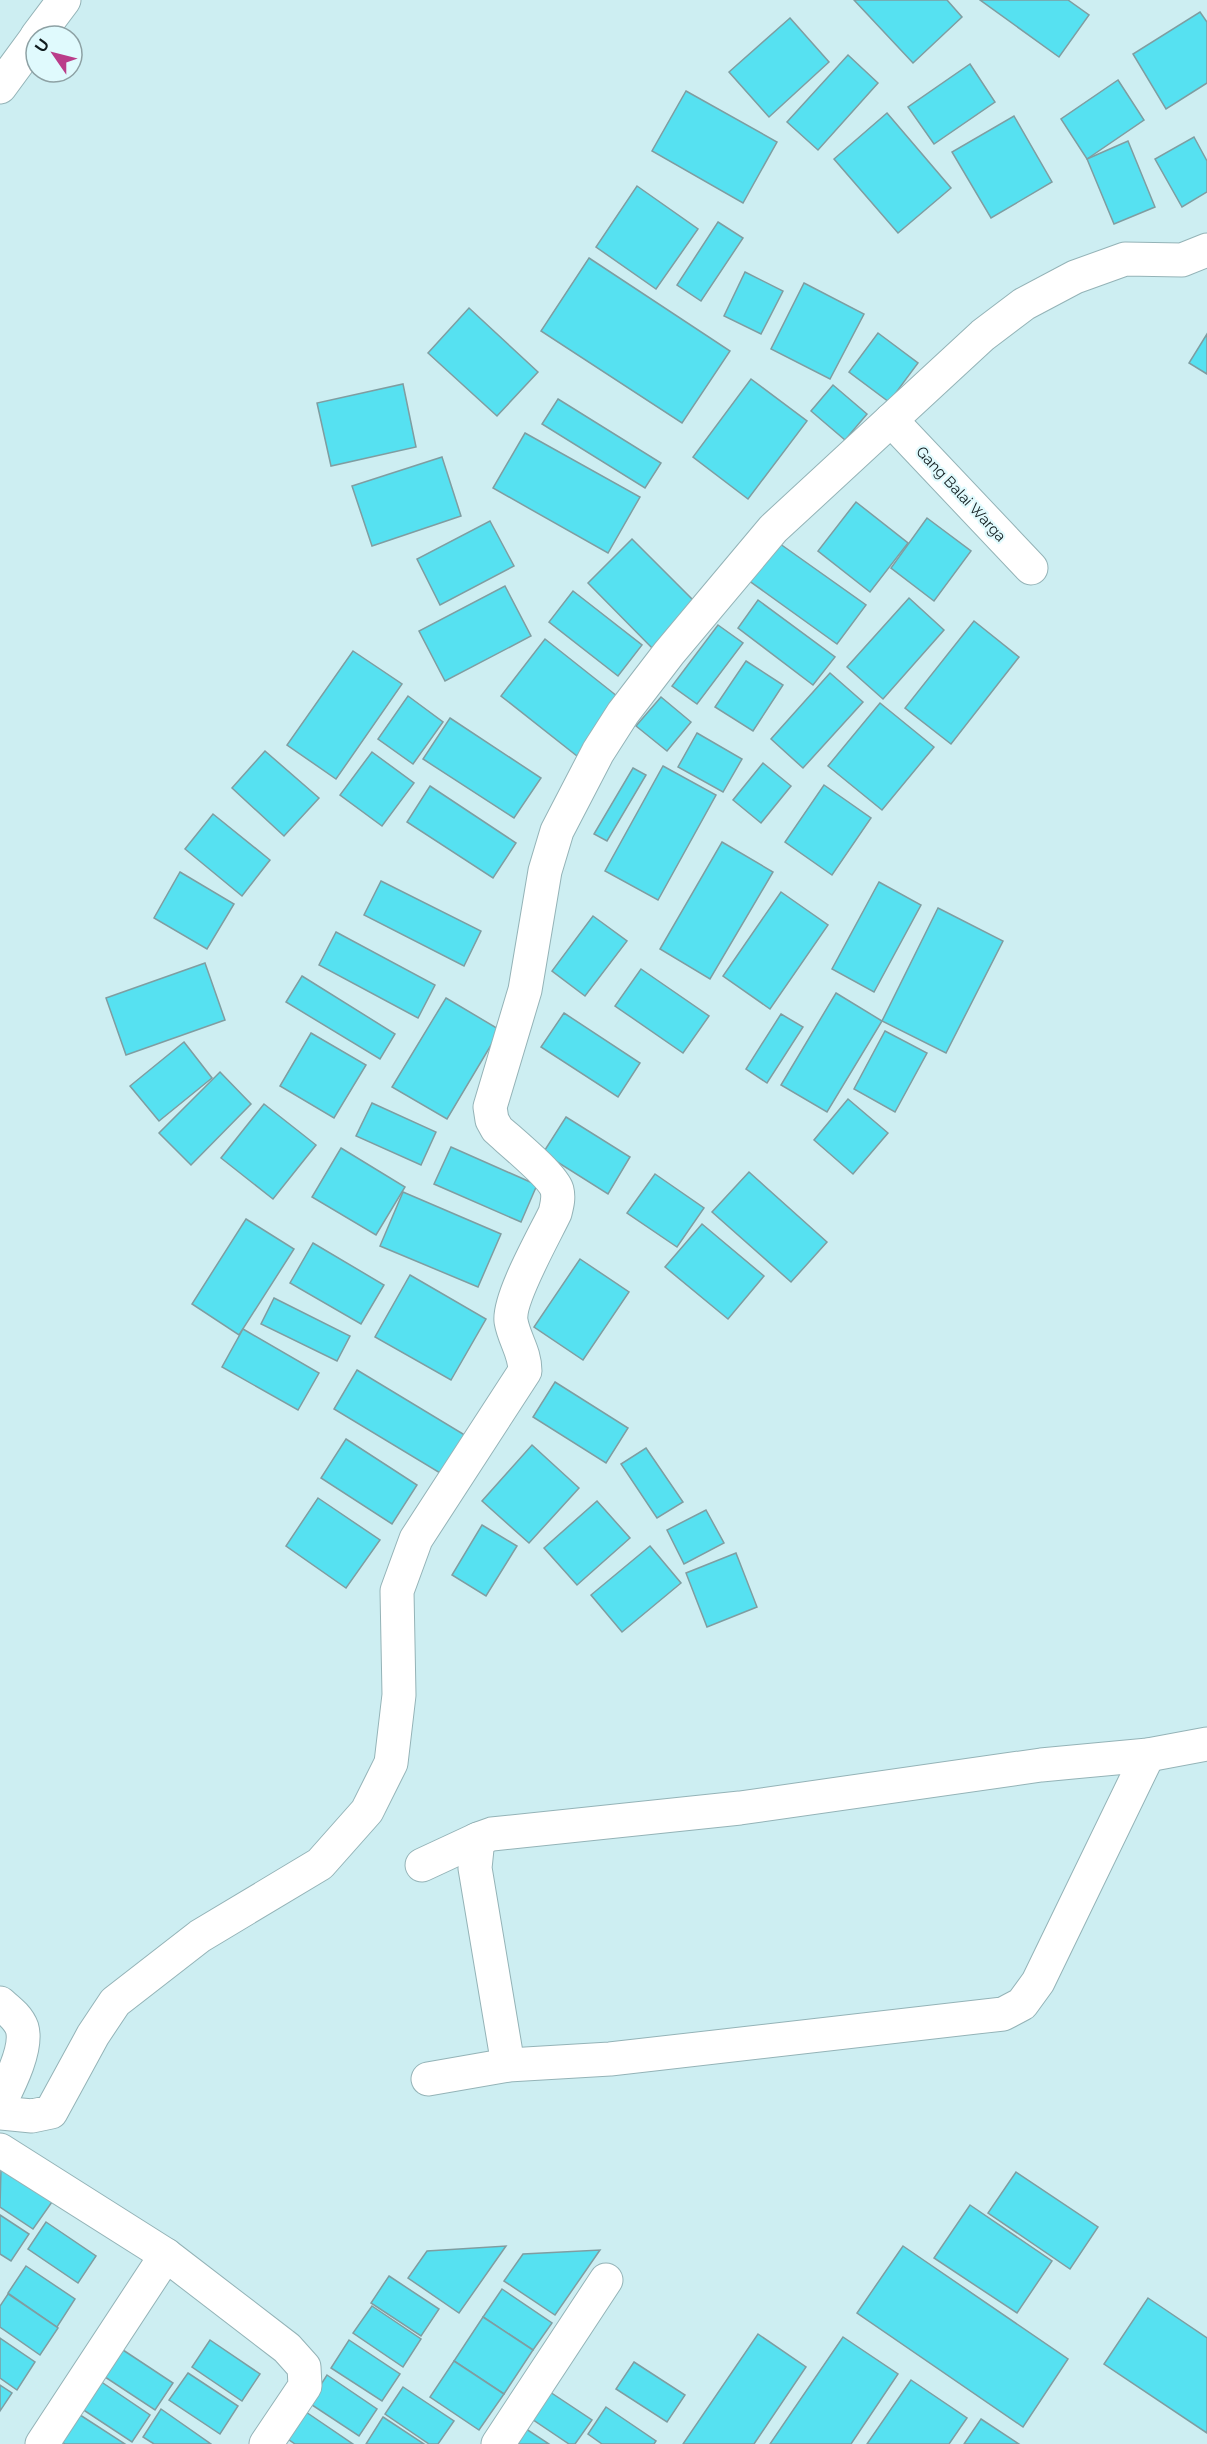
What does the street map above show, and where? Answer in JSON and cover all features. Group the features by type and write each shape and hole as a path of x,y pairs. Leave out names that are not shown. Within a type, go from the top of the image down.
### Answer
{"street":[{"path":"46,24 64,0"},
{"path":"0,87 24,55"},
{"path":"0,2113 32,2116 51,2112 93,2035 115,2002 200,1936 320,1864 367,1811 391,1763 399,1695 397,1592 416,1539 525,1371 525,1358 511,1321 512,1304 555,1213 558,1201 556,1188 549,1178 497,1128 492,1119 490,1107 525,990 545,871 557,831 598,752 623,713 669,653 773,529 983,335 1034,299 1075,277 1125,259 1199,262"},
{"name":"Gang Balai Warga","path":"891,420 1031,568"},
{"path":"422,1865 492,1834 740,1808 1041,1765 1148,1755 1207,1744"},
{"path":"428,2079 508,2065 610,2059 1004,2014 1022,2004 1038,1982 1148,1755"},
{"path":"478,1839 475,1868 508,2065"},
{"path":"0,2003 16,2018 22,2028 22,2039 10,2080"},
{"path":"0,2150 166,2254 287,2348 304,2367 305,2386 266,2444"},
{"path":"42,2444 166,2254"},
{"path":"498,2444 606,2280"}],"building":[{"path":"854,0 947,0 962,17 913,63"},
{"path":"980,0 1068,0 1089,15 1059,57"},
{"path":"1200,12 1207,22 1207,83 1166,109 1133,54"},
{"path":"790,18 829,62 769,117 729,72"},
{"path":"848,55 878,83 818,150 787,122"},
{"path":"970,64 995,102 934,144 908,107"},
{"path":"1118,80 1144,120 1087,159 1061,119"},
{"path":"686,91 777,142 743,203 652,151"},
{"path":"887,113 951,188 898,233 834,159"},
{"path":"1014,116 1052,182 991,218 952,152"},
{"path":"1194,137 1207,161 1207,192 1182,207 1155,159"},
{"path":"1128,141 1155,207 1114,224 1087,159"},
{"path":"637,186 698,229 656,289 596,247"},
{"path":"718,222 743,238 701,301 677,285"},
{"path":"589,258 730,351 682,423 541,331"},
{"path":"745,272 783,291 761,334 724,316"},
{"path":"804,283 864,314 830,379 771,349"},
{"path":"469,308 538,372 497,416 428,353"},
{"path":"878,333 918,363 889,402 849,372"},
{"path":"1207,334 1207,374 1189,363"},
{"path":"751,379 807,421 748,499 693,457"},
{"path":"403,384 416,447 331,466 317,403"},
{"path":"833,385 867,414 845,440 811,411"},
{"path":"558,399 661,463 645,488 542,424"},
{"path":"525,433 640,497 608,553 493,488"},
{"path":"442,457 461,516 372,546 352,486"},
{"path":"856,502 908,543 870,592 818,551"},
{"path":"927,518 971,551 934,601 891,568"},
{"path":"490,521 514,566 440,605 417,559"},
{"path":"632,539 700,607 656,652 588,583"},
{"path":"776,541 866,605 837,644 748,580"},
{"path":"505,586 531,636 445,681 419,631"},
{"path":"573,591 642,645 618,676 549,622"},
{"path":"909,598 944,630 883,699 847,667"},
{"path":"758,600 835,657 813,685 738,628"},
{"path":"974,621 1019,657 951,744 905,708"},
{"path":"718,625 743,643 697,704 672,686"},
{"path":"545,639 622,700 577,756 501,696"},
{"path":"353,651 402,684 336,779 287,745"},
{"path":"746,661 783,685 753,731 715,707"},
{"path":"830,673 863,702 803,768 771,739"},
{"path":"408,696 443,722 413,764 378,739"},
{"path":"661,697 691,722 667,751 636,726"},
{"path":"880,703 934,747 882,810 828,766"},
{"path":"450,718 541,778 514,818 423,759"},
{"path":"697,733 742,759 723,792 678,767"},
{"path":"265,751 319,798 284,836 232,788"},
{"path":"372,752 414,783 382,826 340,795"},
{"path":"763,763 791,786 761,823 733,800"},
{"path":"663,766 716,795 658,900 605,871"},
{"path":"633,768 646,775 607,841 594,834"},
{"path":"824,785 871,818 832,875 785,842"},
{"path":"430,786 516,843 493,878 407,822"},
{"path":"213,814 270,860 242,896 185,849"},
{"path":"722,842 773,872 710,979 660,949"},
{"path":"180,872 234,904 207,949 154,918"},
{"path":"381,881 481,931 464,966 364,915"},
{"path":"879,882 921,905 874,992 832,969"},
{"path":"781,892 828,925 770,1009 723,976"},
{"path":"938,908 1003,941 946,1053 882,1021"},
{"path":"593,916 627,941 585,996 552,971"},
{"path":"336,932 435,985 418,1018 319,965"},
{"path":"205,963 225,1020 126,1055 106,998"},
{"path":"641,969 709,1016 683,1053 615,1006"},
{"path":"302,976 395,1034 380,1059 286,1002"},
{"path":"836,993 882,1021 827,1112 781,1085"},
{"path":"446,998 500,1030 447,1119 392,1087"},
{"path":"564,1013 640,1063 618,1097 541,1047"},
{"path":"781,1014 803,1027 767,1083 746,1069"},
{"path":"885,1031 927,1053 895,1112 854,1089"},
{"path":"311,1033 366,1065 334,1118 280,1086"},
{"path":"184,1042 212,1078 159,1121 130,1086"},
{"path":"220,1072 251,1104 191,1165 159,1133"},
{"path":"848,1099 888,1133 853,1174 814,1140"},
{"path":"372,1103 436,1132 421,1165 356,1136"},
{"path":"264,1104 316,1145 273,1199 221,1158"},
{"path":"566,1117 630,1157 608,1194 543,1153"},
{"path":"451,1147 537,1185 521,1222 434,1184"},
{"path":"341,1148 405,1187 376,1235 312,1197"},
{"path":"749,1172 827,1242 791,1282 712,1212"},
{"path":"655,1174 704,1208 677,1247 627,1213"},
{"path":"403,1192 501,1234 478,1287 380,1246"},
{"path":"246,1219 294,1249 239,1335 192,1304"},
{"path":"702,1224 764,1276 728,1319 665,1267"},
{"path":"313,1243 384,1285 361,1324 290,1283"},
{"path":"580,1259 629,1292 583,1360 534,1327"},
{"path":"410,1275 486,1319 451,1380 375,1337"},
{"path":"274,1298 350,1336 337,1361 261,1324"},
{"path":"243,1329 319,1373 298,1410 222,1367"},
{"path":"357,1370 473,1440 450,1479 334,1409"},
{"path":"555,1382 628,1428 606,1463 533,1417"},
{"path":"346,1439 417,1485 392,1524 321,1478"},
{"path":"532,1445 579,1488 529,1543 482,1501"},
{"path":"646,1448 683,1502 657,1518 621,1464"},
{"path":"318,1498 380,1540 346,1588 286,1546"},
{"path":"597,1501 630,1538 577,1585 544,1548"},
{"path":"706,1510 724,1543 684,1564 667,1530"},
{"path":"482,1525 517,1546 486,1596 452,1575"},
{"path":"650,1546 681,1583 622,1632 591,1595"},
{"path":"736,1553 757,1607 707,1627 686,1573"},
{"path":"1,2168 52,2202 33,2229 0,2207"},
{"path":"1016,2172 1098,2227 1070,2269 988,2213"},
{"path":"970,2205 1052,2261 1017,2313 934,2258"},
{"path":"0,2215 29,2234 11,2261 0,2254"},
{"path":"46,2222 96,2256 78,2283 28,2249"},
{"path":"506,2246 459,2313 408,2278 427,2251"},
{"path":"903,2246 1068,2359 1023,2427 857,2313"},
{"path":"600,2250 555,2315 504,2281 523,2254"},
{"path":"26,2266 75,2299 57,2327 8,2293"},
{"path":"389,2276 439,2309 421,2336 371,2303"},
{"path":"502,2289 552,2323 533,2350 483,2317"},
{"path":"8,2294 58,2328 40,2355 0,2327 0,2306"},
{"path":"1148,2298 1207,2338 1207,2433 1104,2364"},
{"path":"372,2306 421,2339 403,2367 353,2333"},
{"path":"483,2317 533,2350 504,2394 454,2361"},
{"path":"758,2334 806,2367 754,2444 683,2444"},
{"path":"843,2337 898,2374 851,2444 770,2444"},
{"path":"0,2338 35,2362 17,2390 0,2378"},
{"path":"210,2340 260,2374 242,2401 192,2367"},
{"path":"349,2340 400,2374 382,2401 331,2368"},
{"path":"123,2350 173,2383 155,2410 105,2377"},
{"path":"454,2361 504,2394 479,2430 430,2397"},
{"path":"634,2362 685,2395 667,2422 616,2389"},
{"path":"188,2373 238,2406 220,2434 169,2400"},
{"path":"327,2375 377,2409 359,2436 309,2403"},
{"path":"911,2380 967,2418 949,2444 867,2444"},
{"path":"100,2381 150,2415 132,2442 82,2409"},
{"path":"0,2385 12,2393 0,2411"},
{"path":"541,2386 592,2420 575,2444 569,2444 523,2413"},
{"path":"403,2387 454,2421 438,2444 429,2444 385,2414"},
{"path":"606,2407 656,2441 654,2444 602,2444 588,2434"},
{"path":"161,2409 211,2444 154,2444 143,2437"},
{"path":"303,2410 353,2444 295,2444 285,2437"},
{"path":"77,2413 125,2444 65,2444 59,2440"},
{"path":"383,2417 424,2444 366,2444"},
{"path":"981,2419 1019,2444 964,2444"},
{"path":"517,2423 549,2444 503,2444"}]}
